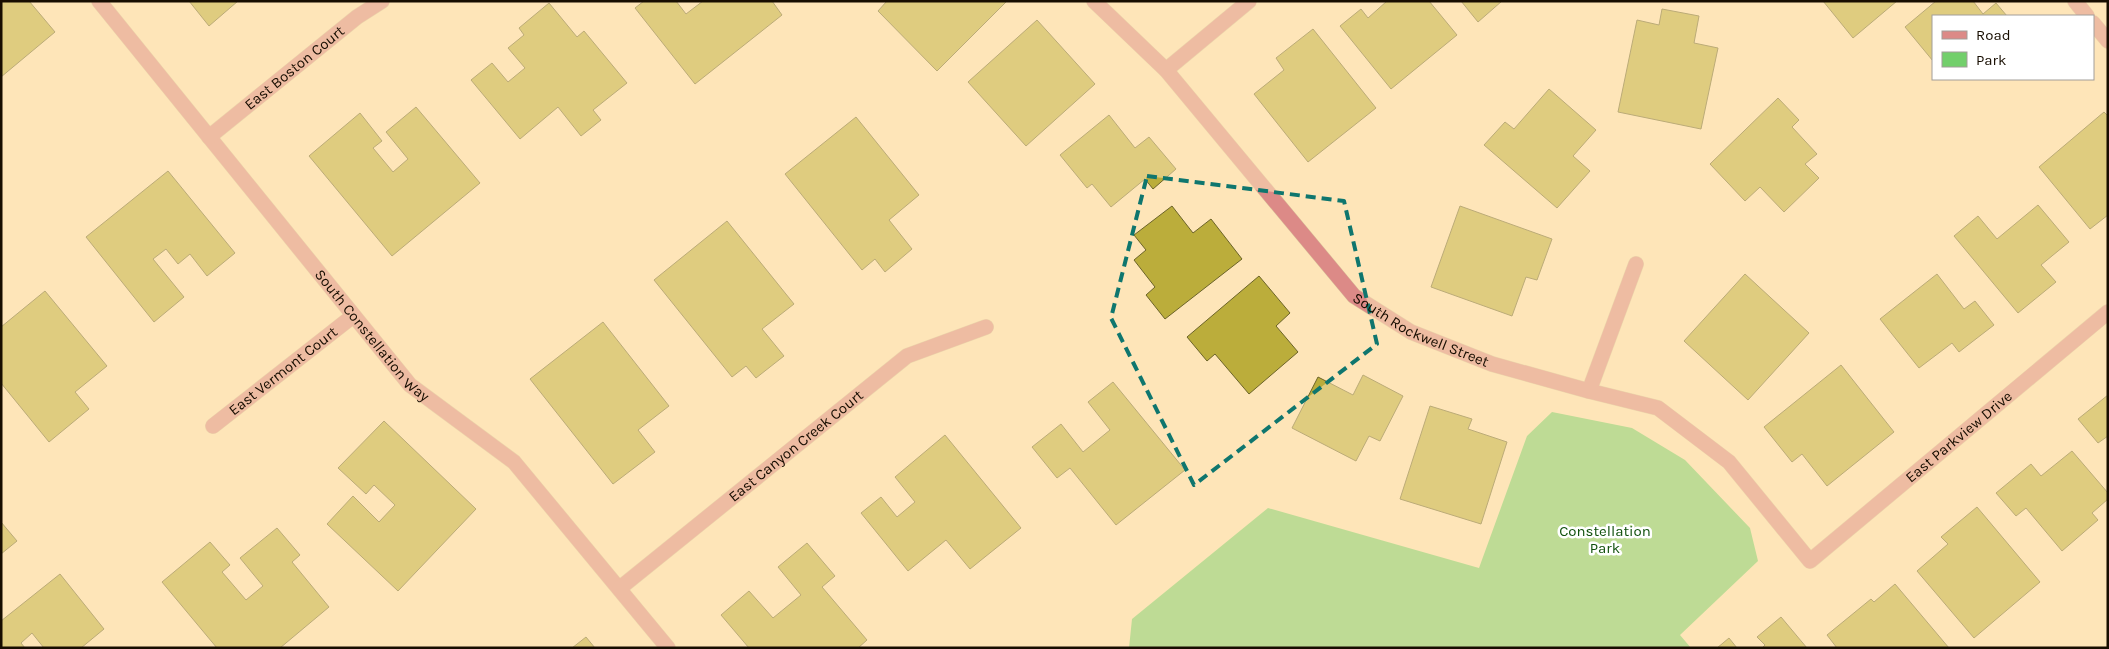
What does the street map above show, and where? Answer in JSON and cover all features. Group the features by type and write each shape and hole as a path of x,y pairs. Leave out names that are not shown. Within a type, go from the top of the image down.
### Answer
{"street":[{"name":"South Constellation Way","path":"98,1 410,385 514,462 668,648"},
{"name":"East Boston Court","path":"209,137 357,17 382,1"},
{"name":"South Rockwell Street","path":"1094,1 1166,70 1354,296 1411,332 1492,364 1658,408 1729,462 1810,561"},
{"path":"1166,70 1249,1"},
{"path":"2075,1 2086,15"},
{"path":"2094,24 2108,41"},
{"path":"1589,391 1636,264"},
{"name":"East Parkview Drive","path":"1810,561 2108,312"},
{"name":"East Vermont Court","path":"213,426 353,316"},
{"name":"East Canyon Creek Court","path":"620,588 907,356 986,327"}],"highlighted area":[{"path":"1147,176 1344,201 1377,344 1194,485 1111,318"}],"green space":[{"name":"Constellation Park","path":"1552,412 1632,428 1685,460 1750,528 1758,561 1680,635 1691,648 1129,648 1132,619 1268,508 1479,568 1527,436"}],"building":[{"path":"1,1 29,1 55,32 1,77"},
{"path":"189,1 238,1 209,26"},
{"path":"644,1 676,1 686,14 703,1 772,1 782,15 695,84 635,8"},
{"path":"887,1 1007,1 937,71 878,11"},
{"path":"1387,1 1429,1 1457,35 1391,89 1340,26 1361,9 1368,18"},
{"path":"1461,1 1502,1 1478,22"},
{"path":"1823,1 1897,1 1853,38"},
{"path":"1936,1 1973,1 1983,14 1996,3 2006,15 1932,15 1932,60 1905,27"},
{"path":"549,3 577,37 584,31 627,83 593,110 601,120 581,136 558,107 520,139 471,80 492,63 508,82 525,68 508,48 524,35 519,28"},
{"path":"1662,9 1699,16 1694,43 1718,48 1701,129 1618,112 1637,20 1659,25"},
{"path":"1037,20 1095,84 1026,146 968,82"},
{"path":"1313,29 1376,108 1308,162 1254,94 1284,70 1276,58"},
{"path":"1549,89 1596,130 1573,156 1590,171 1557,208 1484,145 1505,122 1514,129"},
{"path":"1778,98 1799,120 1792,127 1817,154 1805,164 1819,178 1784,212 1760,187 1745,201 1710,164"},
{"path":"416,107 480,183 392,256 309,156 360,113 382,141 373,148 393,172 408,159 386,132"},
{"path":"2104,112 2108,116 2108,215 2090,229 2039,167"},
{"path":"1109,115 1135,148 1149,137 1176,169 1153,189 1145,179 1111,207 1092,184 1087,188 1060,155"},
{"path":"856,117 919,195 889,220 912,249 885,272 875,259 862,270 785,174"},
{"path":"168,171 235,253 207,276 190,254 178,264 166,249 153,259 184,297 154,322 86,237"},
{"path":"2038,205 2069,242 2041,265 2056,282 2018,313 1954,236 1978,216 1997,239"},
{"path":"1172,206 1193,233 1211,219 1242,259 1165,319 1146,295 1155,287 1134,260 1146,250 1134,235"},
{"path":"1460,206 1552,239 1537,280 1526,277 1512,316 1431,287"},
{"path":"727,221 794,304 762,329 784,356 756,378 746,366 732,377 654,280"},
{"path":"1745,274 1809,333 1748,400 1684,341"},
{"path":"1937,274 1964,309 1975,301 1994,325 1959,352 1952,343 1919,368 1880,319"},
{"path":"1259,276 1290,313 1276,326 1298,352 1249,394 1215,354 1207,361 1187,337"},
{"path":"45,291 107,366 75,392 89,409 49,442 1,383 1,327"},
{"path":"603,322 669,406 638,430 655,452 613,484 530,379"},
{"path":"1841,365 1894,432 1827,486 1802,454 1792,462 1764,427"},
{"path":"1363,375 1403,396 1380,441 1369,436 1356,461 1292,428 1318,377 1353,395"},
{"path":"1113,382 1185,470 1116,525 1070,468 1057,478 1032,447 1061,424 1083,452 1110,430 1088,402"},
{"path":"2108,395 2108,436 2098,443 2078,419"},
{"path":"1430,406 1472,419 1468,429 1507,442 1481,524 1400,499"},
{"path":"384,421 476,509 398,591 327,524 353,496 379,522 395,505 374,485 366,494 338,468"},
{"path":"945,435 1021,528 970,569 946,540 908,571 861,513 881,497 897,517 915,502 895,477"},
{"path":"2072,451 2108,493 2108,499 2092,513 2098,520 2062,551 2026,508 2016,516 1996,493 2031,464 2041,476"},
{"path":"1977,507 2040,582 1974,638 1917,571 1948,544 1941,537"},
{"path":"1,522 17,541 1,554"},
{"path":"277,528 300,555 292,562 329,607 280,648 217,648 162,582 210,542 230,565 222,572 246,600 263,586 240,558"},
{"path":"807,543 835,576 822,587 867,640 858,648 749,648 721,615 749,591 773,618 801,595 778,567"},
{"path":"60,574 104,629 81,648 44,648 32,633 21,643 25,648 1,648 1,621"},
{"path":"1895,584 1949,648 1837,648 1827,635 1871,599 1874,602"},
{"path":"1781,617 1807,648 1762,648 1765,645 1757,637"},
{"path":"586,637 595,648 572,648"},
{"path":"1729,638 1737,648 1717,648"}]}
